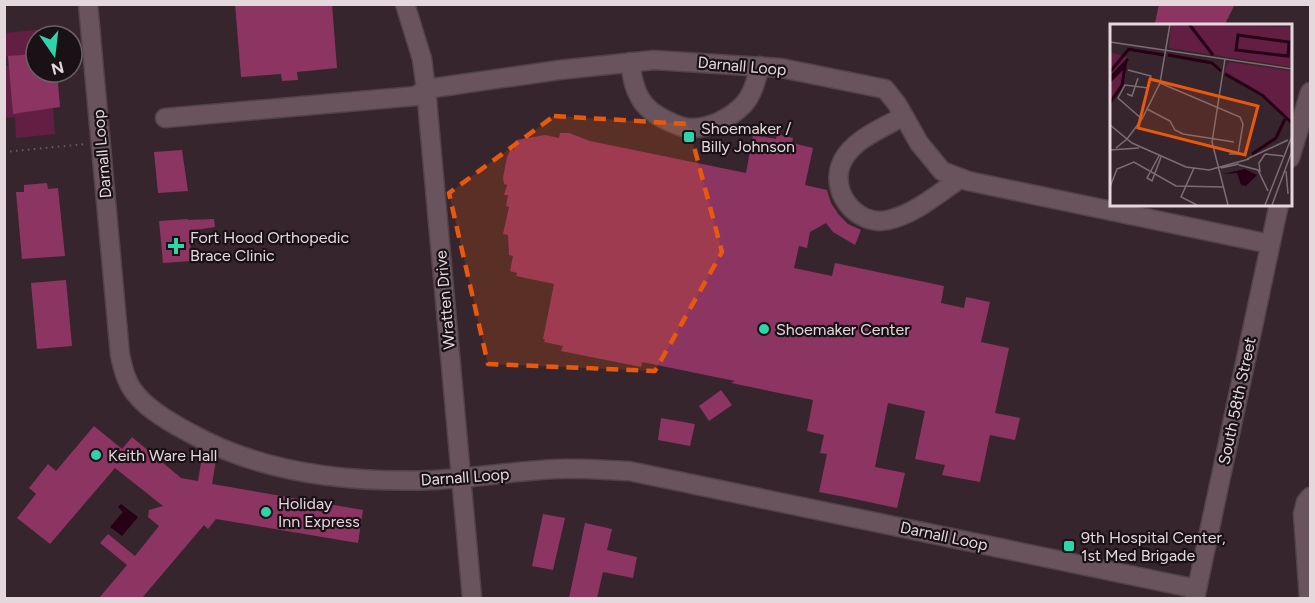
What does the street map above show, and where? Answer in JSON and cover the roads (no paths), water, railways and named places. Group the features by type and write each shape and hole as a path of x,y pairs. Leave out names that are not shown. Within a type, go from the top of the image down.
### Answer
{"street":[{"name":"Darnall Loop","path":"88,4 120,355 125,376 135,393 172,423 209,444 233,454 266,463 353,479 406,481 554,469 629,471 1196,594"},
{"name":"Wratten Drive","path":"405,4 422,59 426,89 472,598"},
{"name":"Darnall Loop","path":"165,118 416,96 426,89 559,70 654,60 781,68 885,88 919,143 942,171 961,178 1270,244"},
{"path":"630,62 633,80 640,99 656,115 682,127 690,128 726,119 744,104 753,89 760,66"},
{"path":"1291,156 1306,118 1311,92"},
{"path":"903,117 870,135 850,150 842,162 839,175 840,191 847,206 872,220 886,220 902,215 924,203 961,178"},
{"name":"South 58th Street","path":"1196,594 1279,206"},
{"path":"1309,598 1303,514 1306,502 1311,496"}],"place":[{"name":"Shoemaker / Billy Johnson","path":"689,137"},
{"name":"Fort Hood Orthopedic Brace Clinic","path":"176,246"},
{"name":"Shoemaker Center","path":"764,329"},
{"name":"Keith Ware Hall","path":"96,455"},
{"name":"Holiday Inn Express","path":"266,512"},
{"name":"9th Hospital Center, 1st Med Brigade","path":"1069,546"}]}
